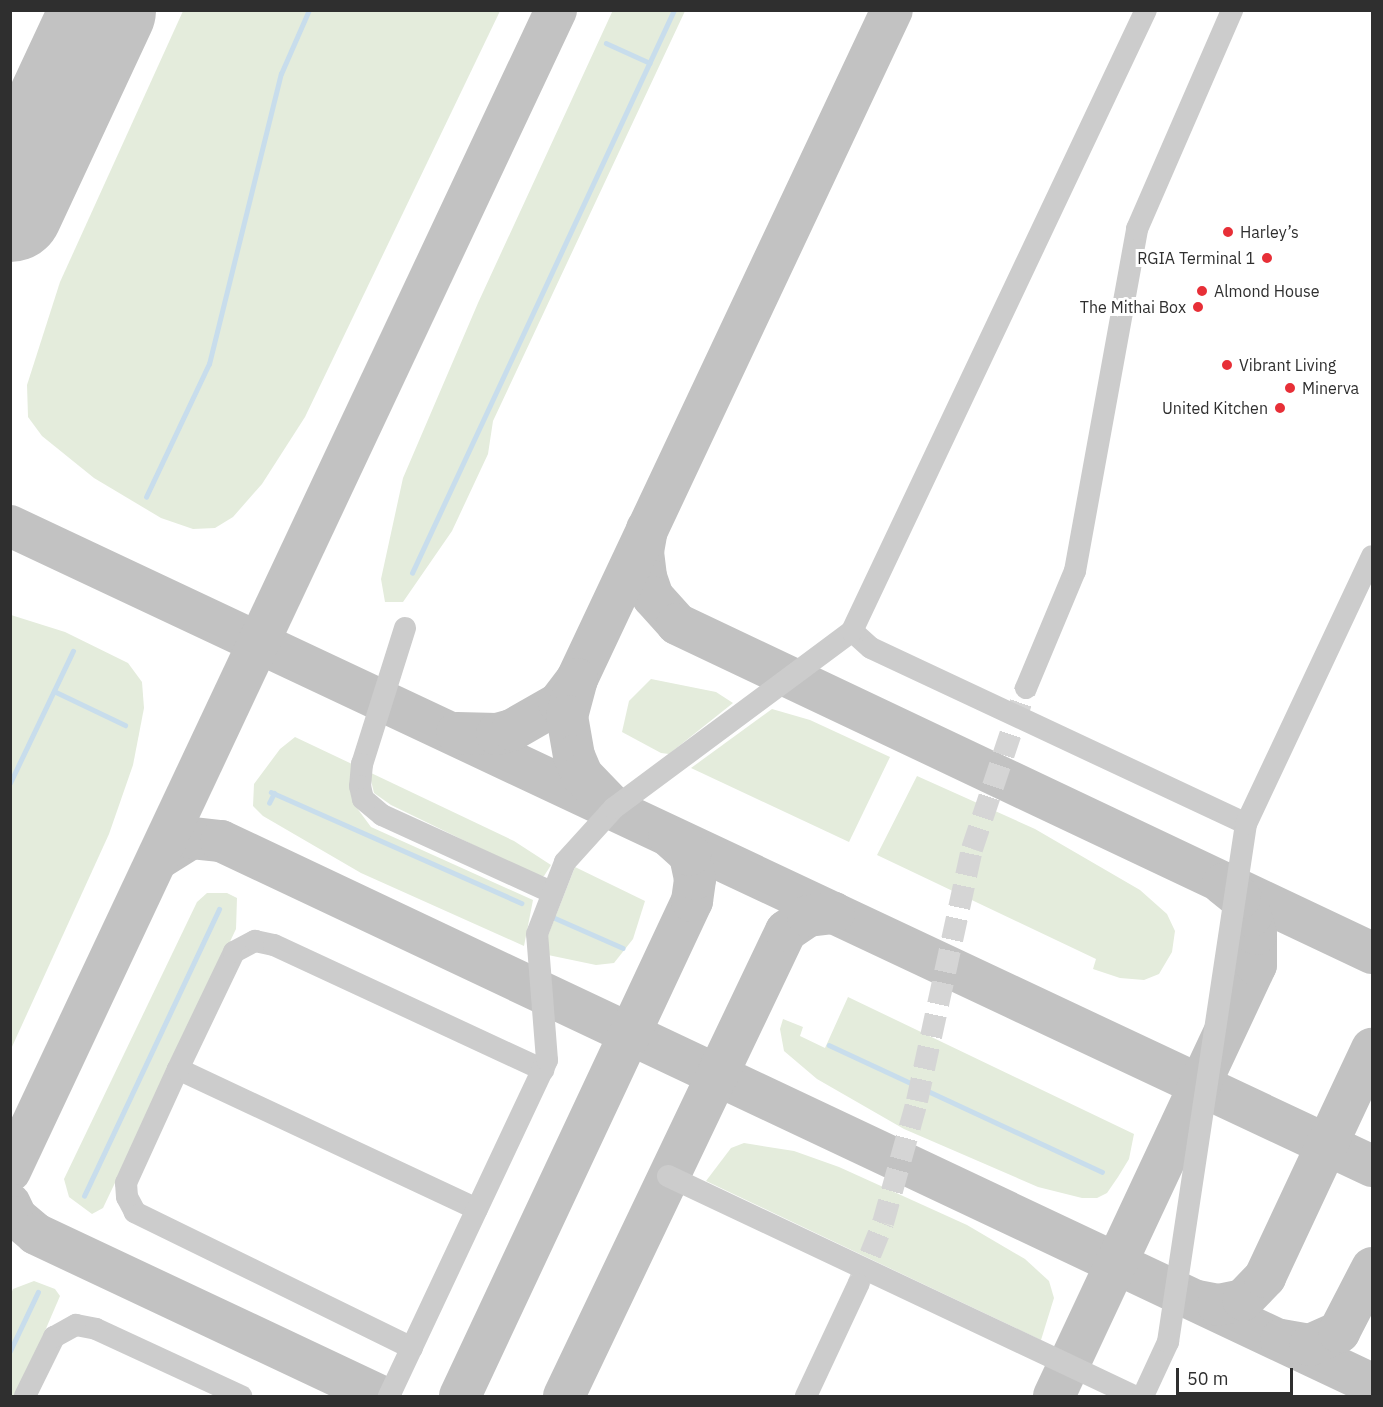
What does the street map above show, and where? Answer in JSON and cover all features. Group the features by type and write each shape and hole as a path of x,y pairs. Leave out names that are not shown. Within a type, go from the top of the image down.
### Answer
{"lane":[{"path":"389,1396 543,1070 549,1046 537,934 551,892 565,862 614,808 852,631 1146,10"},
{"path":"1026,688 1078,560 1137,229 1232,10"},
{"path":"1143,1396 1168,1342 1246,824 1372,556"},
{"path":"405,628 362,764 360,786 363,799 382,815 551,892"},
{"path":"852,631 871,648 1246,824"},
{"path":"412,1347 135,1212 126,1183 178,1069 231,958 241,947 255,941 274,945 543,1070"},
{"path":"178,1069 477,1209"},
{"path":"668,1176 1134,1396"},
{"path":"806,1396 858,1285"},
{"path":"25,1396 54,1337 76,1325 96,1329 241,1396"}],"green space":[{"path":"613,10 685,11 493,421 488,454 452,531 403,602 385,602 381,579 403,478 478,303"},
{"path":"183,11 500,11 305,417 262,484 233,517 215,528 193,529 161,518 94,478 42,436 28,417 27,385 60,282"},
{"path":"11,615 65,632 128,663 142,682 144,708 133,765 109,834 11,1049"},
{"path":"651,679 716,692 733,703 669,754 661,753 622,732 629,701"},
{"path":"772,709 810,720 890,757 849,842 691,768"},
{"path":"295,737 352,764 354,804 371,827 533,900 524,946 361,873 263,816 253,806 254,784 280,749"},
{"path":"369,772 514,841 551,865 544,876 537,876 391,805 374,793"},
{"path":"917,776 1035,829 1140,890 1167,914 1175,931 1172,952 1159,974 1144,980 1120,978 1093,969 1096,959 877,855"},
{"path":"575,867 645,901 633,939 614,963 596,965 548,955 547,938"},
{"path":"207,893 227,893 237,898 236,929 103,1208 92,1214 69,1197 64,1179 197,902"},
{"path":"848,997 1134,1134 1129,1159 1107,1193 1097,1198 1082,1198 1038,1187 904,1129 817,1079 784,1051 780,1029 783,1019 803,1027 800,1036 825,1048"},
{"path":"744,1143 794,1151 839,1167 967,1225 1025,1259 1049,1281 1054,1298 1041,1340 706,1181 731,1148"},
{"path":"34,1281 55,1289 60,1296 17,1396 11,1396 11,1294 13,1289"}],"waterway":[{"path":"146,497 209,364 281,74 309,10"},
{"path":"412,573 674,10"},
{"path":"606,43 650,63"},
{"path":"10,783 73,651"},
{"path":"54,691 125,725"},
{"path":"271,792 521,903"},
{"path":"269,803 274,793"},
{"path":"84,1196 219,909"},
{"path":"555,918 623,948"},
{"path":"829,1045 1102,1172"},
{"path":"10,1351 38,1292"}],"taxiway":[{"path":"10,1171 556,10"},
{"path":"577,679 892,10"},
{"path":"10,169 42,142"},
{"path":"10,526 1372,1166"},
{"path":"647,529 643,552 646,577 653,597 677,624 1372,953"},
{"path":"457,733 497,734 512,730 559,703 577,679 567,716 574,756 582,775 609,803"},
{"path":"460,1396 692,901 695,879 690,855 669,836"},
{"path":"158,859 192,838 221,841 1372,1384"},
{"path":"1054,1396 1256,965 1256,934 1251,916 1240,898 1223,884"},
{"path":"564,1396 786,931 808,916 834,913"},
{"path":"1198,1301 1218,1305 1243,1300 1265,1277 1372,1049"},
{"path":"10,1204 16,1217 36,1234 381,1396"},
{"path":"1281,1340 1310,1345 1339,1332 1372,1268"}],"runway":[{"path":"10,209 103,10"}],"tunnel":[{"path":"858,1285 883,1223 917,1101 972,849 1026,688"}],"place":[{"name":"Harley’s","path":"1228,232"},
{"name":"RGIA Terminal 1","path":"1267,258"},
{"name":"Almond House","path":"1202,291"},
{"name":"The Mithai Box","path":"1198,307"},
{"name":"Vibrant Living","path":"1227,365"},
{"name":"Minerva","path":"1290,388"},
{"name":"United Kitchen","path":"1280,408"}]}
